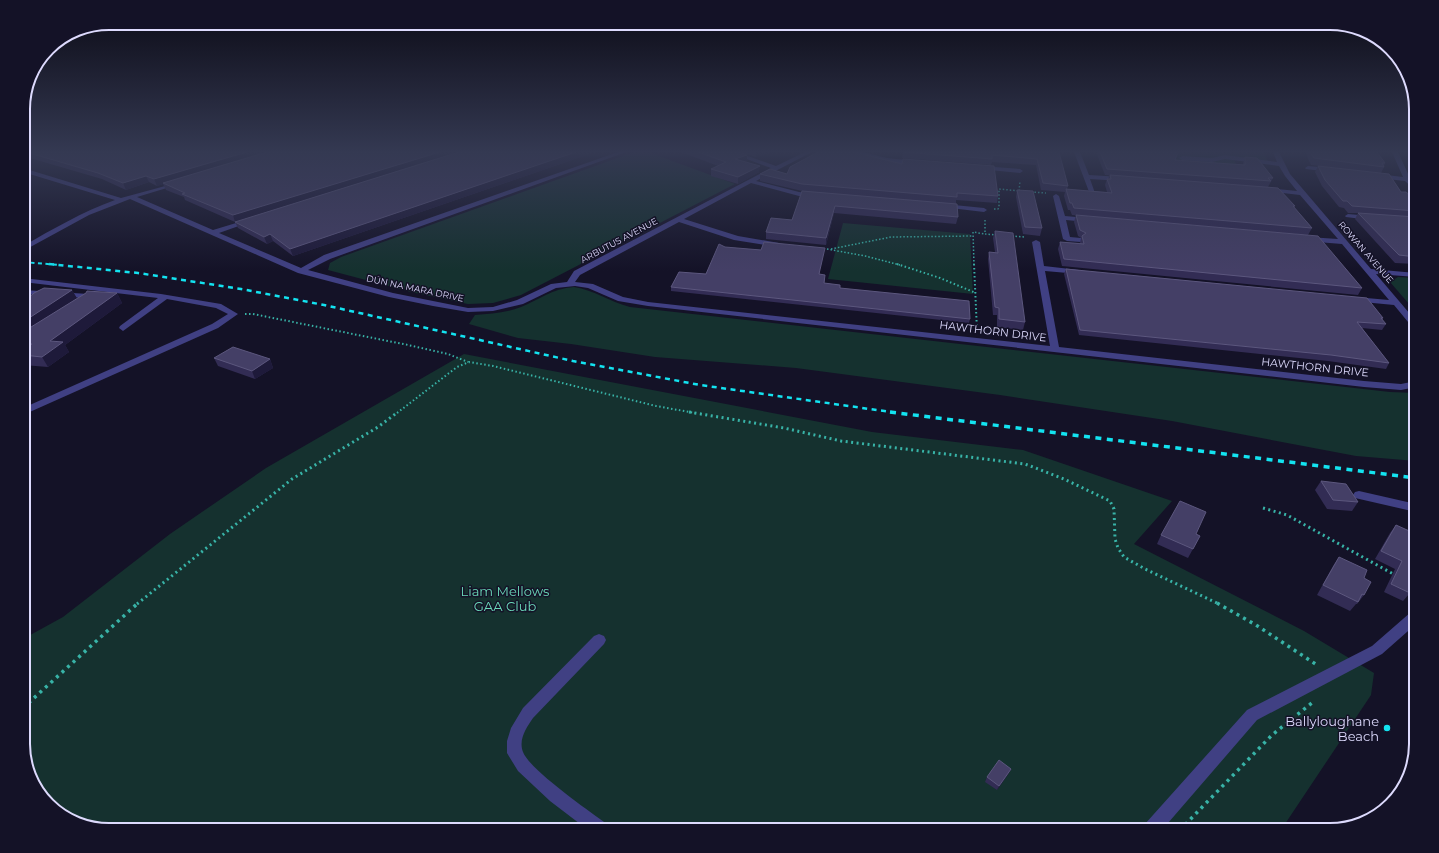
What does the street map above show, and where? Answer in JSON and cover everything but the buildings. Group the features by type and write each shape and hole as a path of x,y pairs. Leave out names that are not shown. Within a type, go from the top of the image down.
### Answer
{"street":[{"path":"94,192 121,200"},
{"path":"30,245 95,210 148,192"},
{"path":"301,271 327,257 511,192"},
{"name":"ARBUTUS AVENUE","path":"570,284 577,273 583,269 730,192"},
{"path":"791,192 819,196"},
{"path":"1091,192 1093,196"},
{"path":"1284,192 1302,193"},
{"name":"ROWAN AVENUE","path":"1302,193 1409,318"},
{"path":"1056,196 1067,239 1078,240"},
{"name":"DÚN NA MARA DRIVE","path":"131,197 301,271 392,295 452,308 472,310 493,309 530,298 552,286 570,284"},
{"path":"936,206 984,210"},
{"path":"1348,216 1378,218"},
{"path":"1061,218 1093,221"},
{"path":"678,219 737,238 783,245"},
{"path":"214,232 252,220"},
{"path":"1298,238 1343,242"},
{"path":"1034,240 1041,268 1055,350"},
{"path":"1041,268 1088,273"},
{"path":"1369,271 1409,274"},
{"path":"30,281 165,297 218,306 234,314"},
{"name":"HAWTHORN DRIVE","path":"570,284 590,286 621,299 640,303 1391,387 1409,386"},
{"path":"30,292 89,296 88,300 76,308"},
{"path":"35,300 44,293"},
{"path":"123,328 165,297"},
{"path":"1350,298 1396,303"},
{"path":"30,409 215,326 234,314"},
{"path":"1359,495 1409,506"},
{"path":"1157,823 1252,715 1377,650 1409,622"},
{"path":"592,823 556,796 523,766 515,753 514,741 518,728 528,713 599,640"}],"path":[{"path":"985,234 984,210 998,209 999,192"},
{"path":"1033,192 1048,193"},
{"path":"978,341 973,232 1001,235"},
{"path":"973,236 917,236 880,239 827,249 860,254 909,268 976,293"},
{"path":"1008,236 1034,240"},
{"path":"234,314 253,314 400,343 448,354 469,362 493,366 656,406 784,428 841,441 1025,464 1085,488 1110,501 1114,509 1115,539 1118,548 1124,557 1145,569 1215,602 1256,625 1331,674"},
{"path":"30,702 145,597 292,479 378,427 457,367 469,362"},
{"path":"1262,508 1286,515 1398,576"},
{"path":"1187,823 1272,735 1304,708 1318,699"}],"green space":[{"path":"523,192 720,192 521,295 493,303 468,304 411,292 328,270 330,263 341,257"},
{"path":"843,223 970,234 973,294 828,279"},
{"path":"1398,277 1409,278 1409,304 1390,282"},
{"path":"574,287 588,291 630,307 1390,392 1409,393 1409,460 1356,456 1172,421 1000,395 796,368 655,357 571,344 518,338 469,324 475,315 510,311 552,292"},
{"name":"Liam Mellows GAA Club","path":"464,354 872,432 1023,450 1172,501 1134,544 1304,631 1374,673 1371,695 1286,823 109,823 79,817 61,807 43,788 38,779 34,769 30,749 30,635 63,617 170,534 266,468"}],"railway":[{"path":"30,263 58,265"},
{"path":"49,264 58,265"},
{"path":"58,265 138,273 241,289 324,305 573,361 700,385 898,413"},
{"path":"890,412 1409,477"}],"place":[{"name":"Ballyloughane Beach","path":"1387,728"}]}
